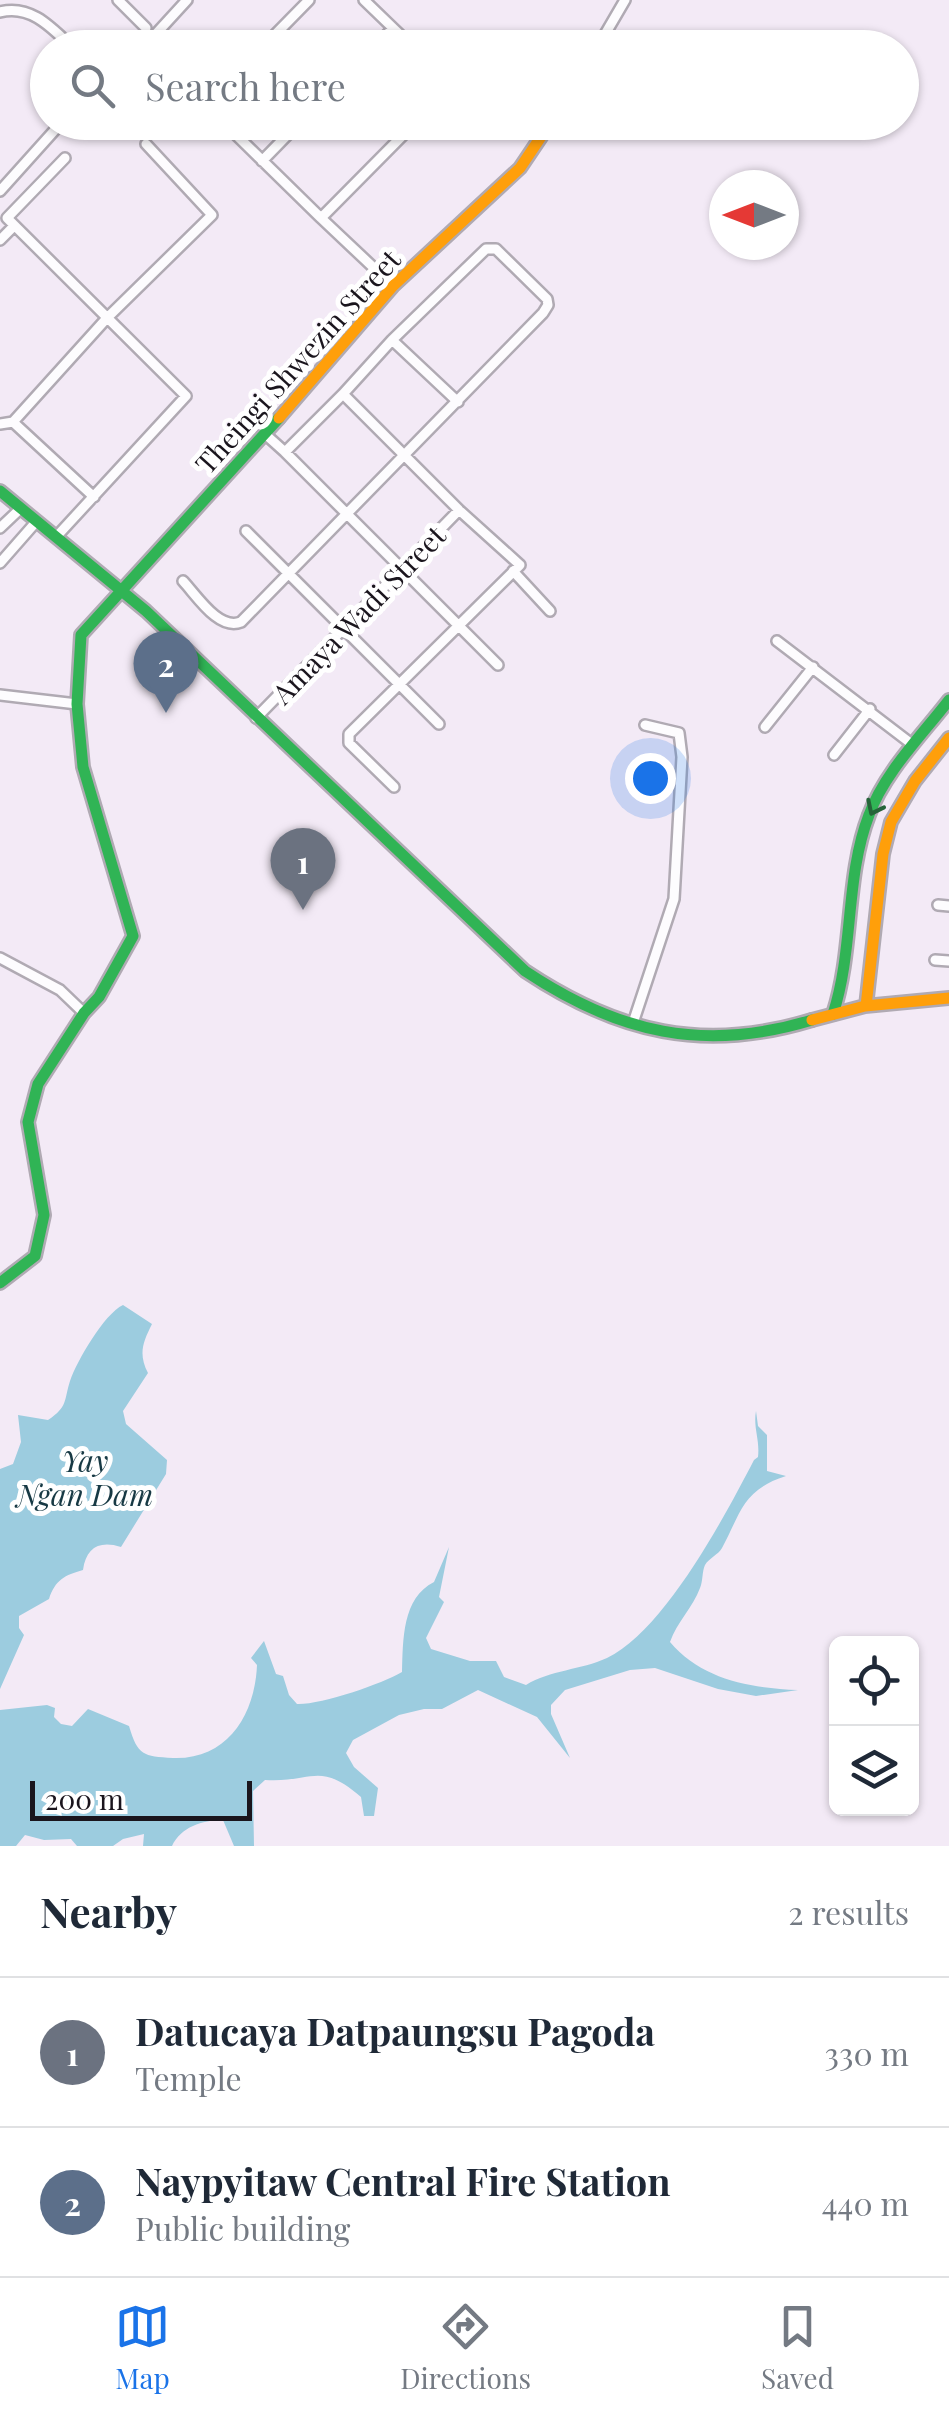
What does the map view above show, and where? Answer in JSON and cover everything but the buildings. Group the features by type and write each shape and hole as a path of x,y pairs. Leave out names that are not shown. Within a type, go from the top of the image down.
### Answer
{"street":[{"path":"118,0 146,28"},
{"path":"160,30 187,0"},
{"path":"280,30 309,0"},
{"path":"364,0 393,28"},
{"path":"607,30 624,0"},
{"path":"0,12 14,8 42,19 54,30"},
{"path":"0,191 46,140"},
{"path":"241,140 393,286"},
{"path":"262,160 282,140"},
{"path":"320,218 398,140"},
{"name":"Theingi Shwezin Street","path":"0,1283 35,1256 44,1215 28,1122 38,1084 84,1013 100,996 132,936 82,767 77,704 81,635 265,434 393,286 511,177 538,140"},
{"path":"0,424 13,422 107,318 212,215 146,144"},
{"path":"58,536 186,396 7,218 65,158"},
{"path":"0,240 14,226"},
{"path":"183,581 223,623 234,625 289,575 458,402 548,305 546,299 496,250 486,249 285,452"},
{"path":"392,340 458,402"},
{"path":"343,394 520,565 457,624 348,738 394,787"},
{"path":"13,422 94,497"},
{"path":"265,434 498,665"},
{"path":"0,491 122,591 525,971 588,1010 633,1023 728,1038 767,1033 866,1006 949,998"},
{"path":"0,528 20,509"},
{"name":"Amaya Wadi Street","path":"256,718 460,510"},
{"path":"0,564 36,522"},
{"path":"246,531 439,724"},
{"path":"514,571 550,611"},
{"path":"777,640 913,744"},
{"path":"765,727 813,667"},
{"path":"0,695 77,704"},
{"path":"833,1014 843,984 860,849 869,813 904,756 949,700"},
{"path":"834,755 870,710"},
{"path":"633,1023 674,900 682,757 680,732 645,726"},
{"path":"866,1006 883,854 891,822 949,738"},
{"path":"904,756 924,770"},
{"path":"0,958 60,990 84,1013"},
{"path":"934,960 949,961"}],"water":[{"name":"Yay Ngan Dam","path":"123,1305 152,1324 143,1348 148,1373 123,1411 126,1424 167,1460 166,1474 121,1547 95,1548 87,1556 83,1570 61,1579 49,1599 19,1616 19,1628 24,1635 0,1689 0,1469 13,1464 21,1442 18,1415 48,1420 59,1411 85,1351 108,1318"},
{"path":"756,1411 758,1426 767,1435 767,1471 786,1476 760,1488 745,1504 722,1548 705,1565 697,1595 670,1642 697,1665 728,1680 798,1690 756,1696 718,1689 655,1668 630,1670 565,1690 551,1705 551,1714 570,1758 537,1717 478,1690 442,1709 399,1715 353,1740 346,1753 354,1767 378,1788 374,1816 364,1816 361,1797 335,1779 315,1776 265,1780 253,1791 254,1846 234,1846 223,1820 193,1826 172,1846 143,1846 144,1834 113,1846 77,1846 71,1839 44,1840 25,1835 16,1846 0,1846 0,1710 47,1705 55,1708 54,1717 61,1724 72,1726 88,1709 129,1726 135,1743 148,1755 192,1757 209,1751 235,1731 244,1716 255,1683 257,1665 251,1658 264,1641 276,1674 283,1676 289,1695 297,1704 351,1693 402,1672 410,1609 423,1589 434,1582 449,1547 439,1597 444,1602 426,1638 431,1649 470,1661 496,1661 504,1677 526,1685 607,1658 650,1624 710,1540 758,1457"}],"traffic: fast":[{"path":"0,1283 35,1256 44,1215 28,1122 38,1084 84,1013 99,997 133,936 83,767 77,704 81,635 279,418"},
{"path":"0,491 146,611 525,971 594,1009 663,1031 735,1035 812,1020"},
{"path":"833,1014 844,965 856,863 869,815 894,769 949,700"}],"traffic: slow":[{"path":"279,418 393,286 520,168 539,140"},
{"path":"866,1006 883,854 891,822 915,781 949,738"},
{"path":"812,1020 865,1006 949,998"}],"place":[{"name":"Naypyitaw Central Fire Station","path":"166,713"},
{"name":"Datucaya Datpaungsu Pagoda","path":"303,910"}]}
